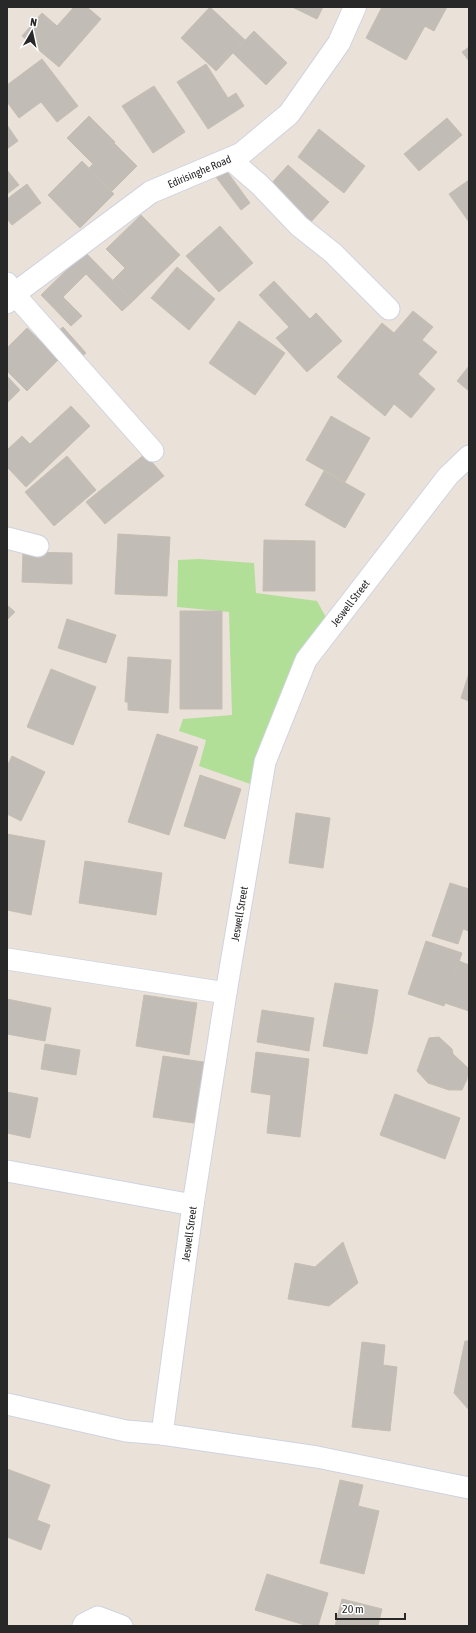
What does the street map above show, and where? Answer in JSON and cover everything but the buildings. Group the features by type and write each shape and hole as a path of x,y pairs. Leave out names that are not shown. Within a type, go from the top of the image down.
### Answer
{"main road":[{"name":"Edirisinghe Road","path":"9,293 151,192 241,154 289,114 339,43 355,7"}],"street":[{"path":"230,159 260,185 299,226 333,253 389,309"},
{"path":"9,293 153,451"},
{"name":"Jeswell Street","path":"162,1434 193,1205 226,993 265,762 306,660 448,476 469,456"},
{"path":"7,538 38,546"},
{"path":"7,959 226,993"},
{"path":"7,1171 193,1205"},
{"path":"7,1404 126,1431 162,1434 317,1457 469,1488"},
{"path":"83,1626 84,1624 98,1617 122,1626"}],"green space":[{"path":"199,559 254,563 256,593 317,601 327,619 253,785 199,766 206,740 179,731 183,719 232,715 229,612 177,607 178,560"}]}
